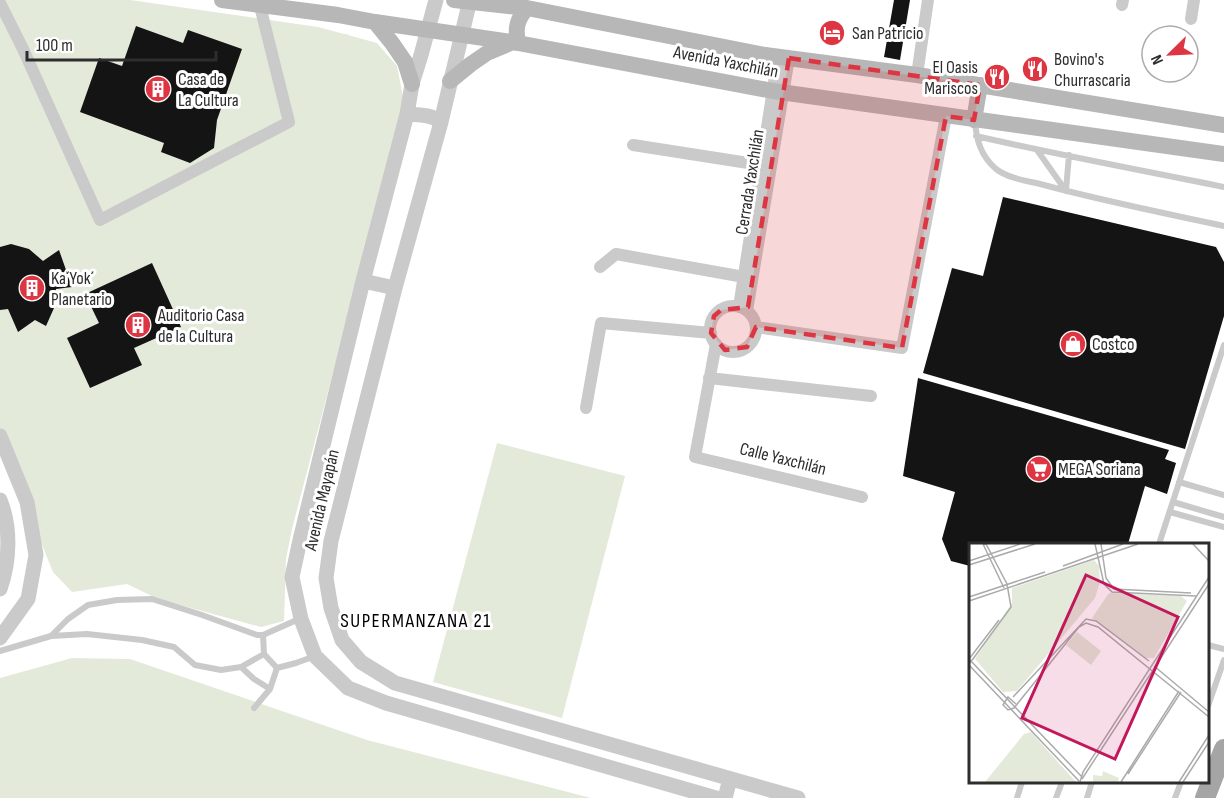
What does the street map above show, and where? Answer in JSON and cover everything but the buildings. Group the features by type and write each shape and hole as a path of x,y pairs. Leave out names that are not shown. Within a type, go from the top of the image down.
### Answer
{"main road":[{"name":"Avenida Yaxchilán","path":"222,0 516,42 778,91 946,116 975,128 1224,154"},
{"path":"338,15 345,0"},
{"name":"Avenida Yaxchilán","path":"464,1 531,4 556,14 784,58 917,75 1224,125"},
{"path":"450,81 487,53 516,42 517,24 531,4"},
{"path":"375,22 405,62 412,84"},
{"path":"975,128 980,85"},
{"path":"1205,798 1224,749"}],"street":[{"name":"Avenida Mayapán","path":"436,0 412,84 407,114 363,281 300,540 292,577 301,618 315,656 348,688 386,703 716,798"},
{"path":"917,75 928,0"},
{"path":"1191,18 1194,0"},
{"name":"Avenida Mayapán","path":"464,1 462,35 441,122 395,288 331,541 326,578 331,608 342,640 361,662 395,683 798,798"},
{"path":"0,3 100,220 289,122 260,6"},
{"name":"Cerrada Yaxchilán","path":"743,309 784,58"},
{"name":"Cerrada Yaxchilán","path":"743,309 744,277 761,165 778,91"},
{"path":"407,114 427,115 441,122"},
{"path":"756,327 902,348 946,116"},
{"path":"633,145 761,165"},
{"path":"600,267 616,254 744,277"},
{"path":"363,281 395,288"},
{"path":"586,408 601,323 713,339 725,351 737,352 747,347 754,338 756,327 753,318 743,309 730,306 721,309 714,316 711,324 713,339 709,378 871,396"},
{"name":"Calle Yaxchilán","path":"709,378 695,457 862,497"},
{"path":"0,436 27,502 36,555 28,599 0,638"},
{"path":"0,500 4,509 9,548 0,588"},
{"path":"725,798 730,779"}],"lane":[{"path":"975,128 1037,150 1224,187"},
{"path":"975,128 983,153 997,170 1009,176 1224,226"},
{"path":"1037,150 1066,191"},
{"path":"1066,191 1069,155"},
{"path":"1159,543 1224,345"},
{"path":"1179,482 1224,495"},
{"path":"1173,502 1224,517"},
{"path":"1170,512 1224,527"},
{"path":"51,636 68,619 88,605 117,600 152,599 257,635 263,635 301,618"},
{"path":"0,651 51,636 87,634 142,640 174,647 195,665 221,670 241,668 264,654"},
{"path":"263,635 264,654 277,668"},
{"path":"1209,645 1224,649"},
{"path":"277,668 315,656"},
{"path":"1209,703 1224,660"},
{"path":"241,668 270,689"},
{"path":"254,708 270,689 277,668"},
{"path":"1017,798 1023,783"},
{"path":"1056,798 1062,783"},
{"path":"1086,798 1092,783"},
{"path":"1175,798 1181,783"}],"highlighted area":[{"path":"789,58 980,85 974,120 946,116 902,348 756,327 747,347 725,350 711,333 714,316 721,310 748,307"}],"green space":[{"path":"0,0 130,0 318,27 377,43 397,66 404,102 292,529 286,559 284,621 261,627 158,599 127,584 72,592 53,572 0,441"},
{"path":"497,443 625,476 562,718 433,682"},
{"path":"72,658 130,659 367,740 591,798 0,798 0,678"}],"place":[{"name":"San Patricio","path":"832,33"},
{"name":"Bovino's Churrascaria","path":"1035,69"},
{"name":"El Oasis Mariscos","path":"997,77"},
{"name":"Casa de La Cultura","path":"158,89"},
{"name":"Ka´Yok´ Planetario","path":"32,288"},
{"name":"Auditorio Casa de la Cultura","path":"138,325"},
{"name":"Costco","path":"1073,344"},
{"name":"MEGA Soriana","path":"1039,469"}],"district":[{"name":"SUPERMANZANA 21","path":"416,621"}]}
